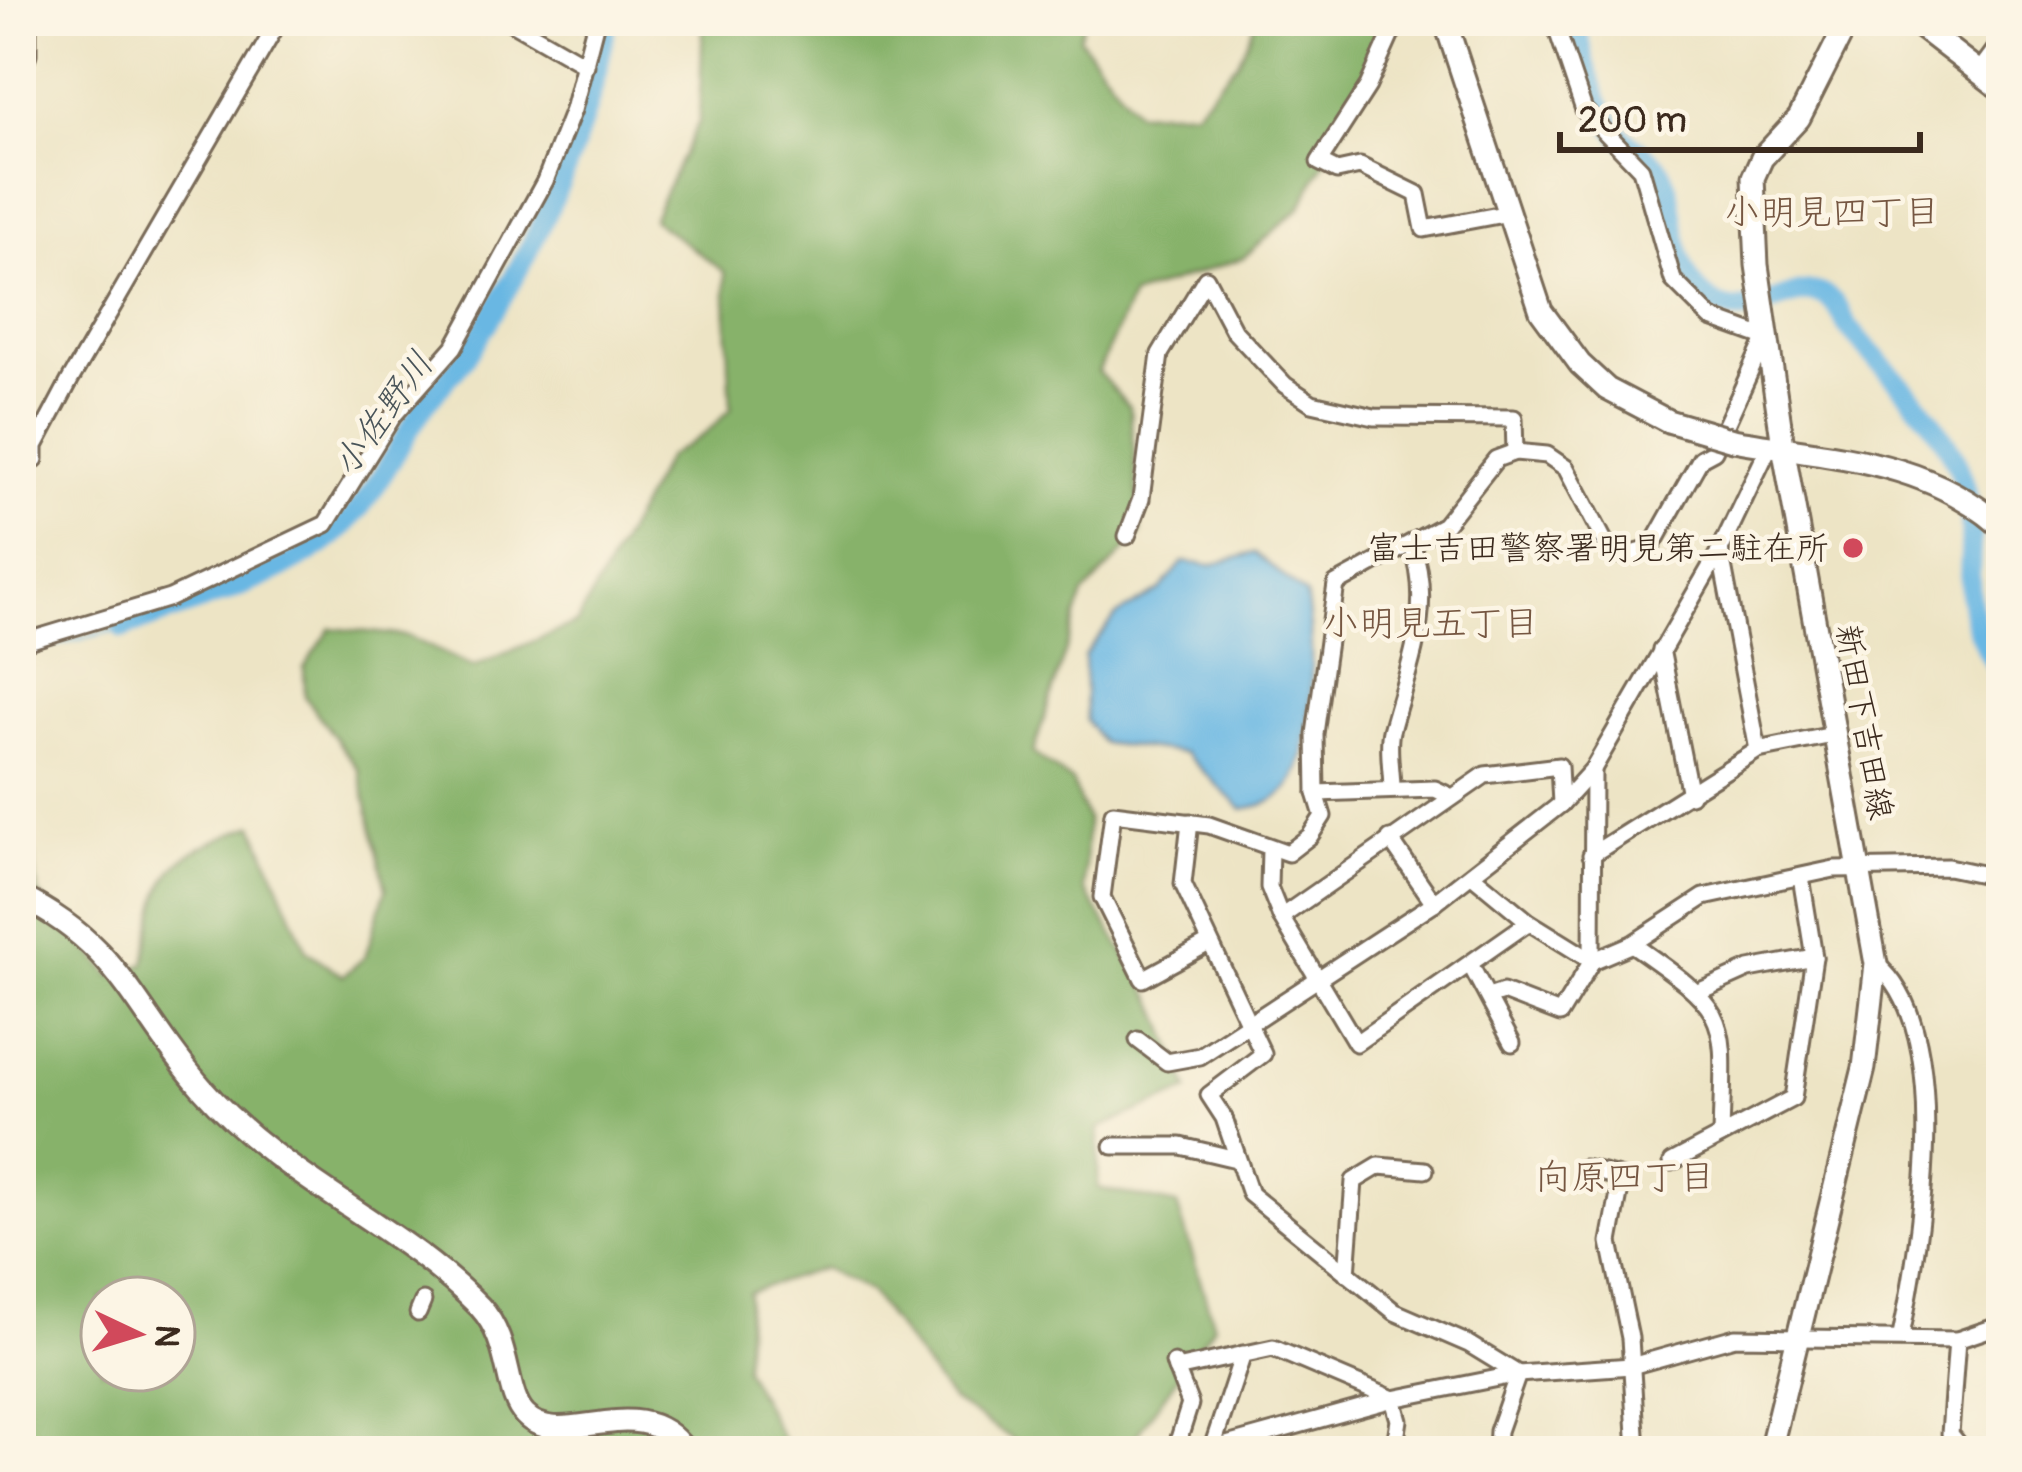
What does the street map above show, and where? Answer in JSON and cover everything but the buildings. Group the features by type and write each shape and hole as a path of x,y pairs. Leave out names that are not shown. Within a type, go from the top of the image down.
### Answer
{"street":[{"path":"21,73 28,55 28,21"},
{"path":"21,469 35,459 35,446 70,380 279,21"},
{"path":"509,21 586,65"},
{"path":"21,643 170,598 326,524 392,416 454,347 545,181 586,65 596,21"},
{"path":"1397,21 1368,86 1319,162 1337,171 1360,166 1417,194 1424,229 1509,213"},
{"path":"1445,21 1541,311 1580,364 1607,389 1667,422 1733,440 1867,459 1916,474 1999,524"},
{"path":"1207,944 1143,979 1102,897 1113,813 1228,830 1288,853 1310,836 1323,816 1316,793 1315,734 1332,591 1344,578 1412,546 1451,519 1496,459 1515,452 1547,454 1566,468 1610,552 1625,556 1650,550 1701,458 1714,451 1766,334 1711,318 1673,280 1641,169 1584,110 1554,21"},
{"name":"新田下吉田線","path":"1770,1451 1864,1068 1876,964 1776,445 1757,266 1754,178 1762,158 1799,118 1848,21"},
{"path":"1913,21 2001,89"},
{"path":"1978,72 2001,42"},
{"path":"1127,536 1141,499 1160,354 1206,278 1234,331 1297,394 1330,409 1374,417 1514,418 1515,452"},
{"path":"1138,1040 1157,1058 1186,1061 1317,983 1434,903 1561,804 1593,770 1776,445"},
{"path":"1392,789 1390,734 1421,619 1422,574 1412,546"},
{"path":"1720,550 1758,750"},
{"path":"1661,649 1690,795"},
{"path":"1592,855 1758,750 1833,735"},
{"path":"1281,917 1485,775 1559,766 1561,804"},
{"path":"1488,997 1503,992 1560,1014 1592,961 1593,770"},
{"path":"1316,793 1435,789 1452,797"},
{"path":"1190,822 1184,884 1207,944 1263,1054 1209,1095 1224,1118 1250,1194 1395,1312 1469,1344 1518,1374"},
{"path":"1390,839 1434,903"},
{"path":"1270,849 1269,887 1281,917 1356,1043 1529,922"},
{"path":"1592,961 1632,944 1704,897 1855,865 1948,867 2001,878"},
{"path":"1472,875 1529,922 1592,961"},
{"path":"1672,1162 1793,1098 1814,957 1801,877"},
{"path":"21,897 97,946 199,1084 243,1131 290,1171 434,1268 479,1307 505,1343 520,1410 529,1419 558,1425 632,1419 672,1436 685,1451"},
{"path":"1632,944 1700,991 1724,1031 1721,1136"},
{"path":"1700,991 1748,969 1814,957"},
{"path":"1876,964 1908,1010 1920,1069 1924,1174 1901,1336"},
{"path":"1472,966 1512,1043"},
{"path":"1113,1146 1181,1146 1236,1159"},
{"path":"1347,1274 1354,1181 1379,1166 1426,1170"},
{"path":"1584,1168 1622,1178 1610,1243 1631,1366 1636,1451"},
{"path":"1212,1450 1393,1399 1518,1374 1631,1366 1735,1337 1958,1340 2001,1325"},
{"path":"1958,1340 1950,1434 1964,1451"},
{"path":"1174,1451 1190,1404 1175,1365 1273,1348 1393,1399"},
{"path":"1212,1450 1244,1354"},
{"path":"1497,1451 1506,1402 1518,1374"},
{"path":"1393,1399 1399,1420 1394,1451"}],"green space":[{"path":"703,21 1084,21 1079,38 1136,112 1195,110 1238,61 1256,21 1388,21 1392,33 1300,208 1243,258 1132,296 1098,372 1130,408 1141,534 1083,595 1033,753 1072,782 1087,820 1084,889 1155,1002 1189,1090 1099,1128 1098,1188 1177,1205 1214,1325 1125,1451 1022,1445 951,1400 870,1293 823,1268 748,1292 744,1368 789,1451 21,1451 21,769 38,893 112,976 145,963 163,887 183,859 254,825 307,951 343,976 365,957 386,889 359,770 305,697 304,668 331,628 407,636 473,667 577,623 667,457 705,434 731,409 725,272 652,219 699,122"}],"water":[{"path":"1255,553 1306,595 1311,692 1305,745 1291,784 1270,802 1242,809 1184,753 1102,743 1086,721 1084,656 1116,616 1160,590 1183,562 1211,565"}],"waterway":[{"name":"小佐野川","path":"123,628 286,566 332,537 358,510 427,403 472,347 538,230 587,108 607,21"},
{"name":"小佐野川","path":"1575,21 1602,108 1618,133 1659,170 1681,259 1697,290 1732,310 1805,292 1821,293 1835,304 1847,326 1944,439 1964,483 1969,509 1975,620 2001,672"},
{"name":"小佐野川","path":"21,654 123,628"}],"place":[{"name":"富士吉田警察署明見第二駐在所","path":"1853,548"}],"district":[{"name":"小明見四丁目","path":"1832,212"},
{"name":"小明見五丁目","path":"1431,623"},
{"name":"向原四丁目","path":"1625,1177"}]}
